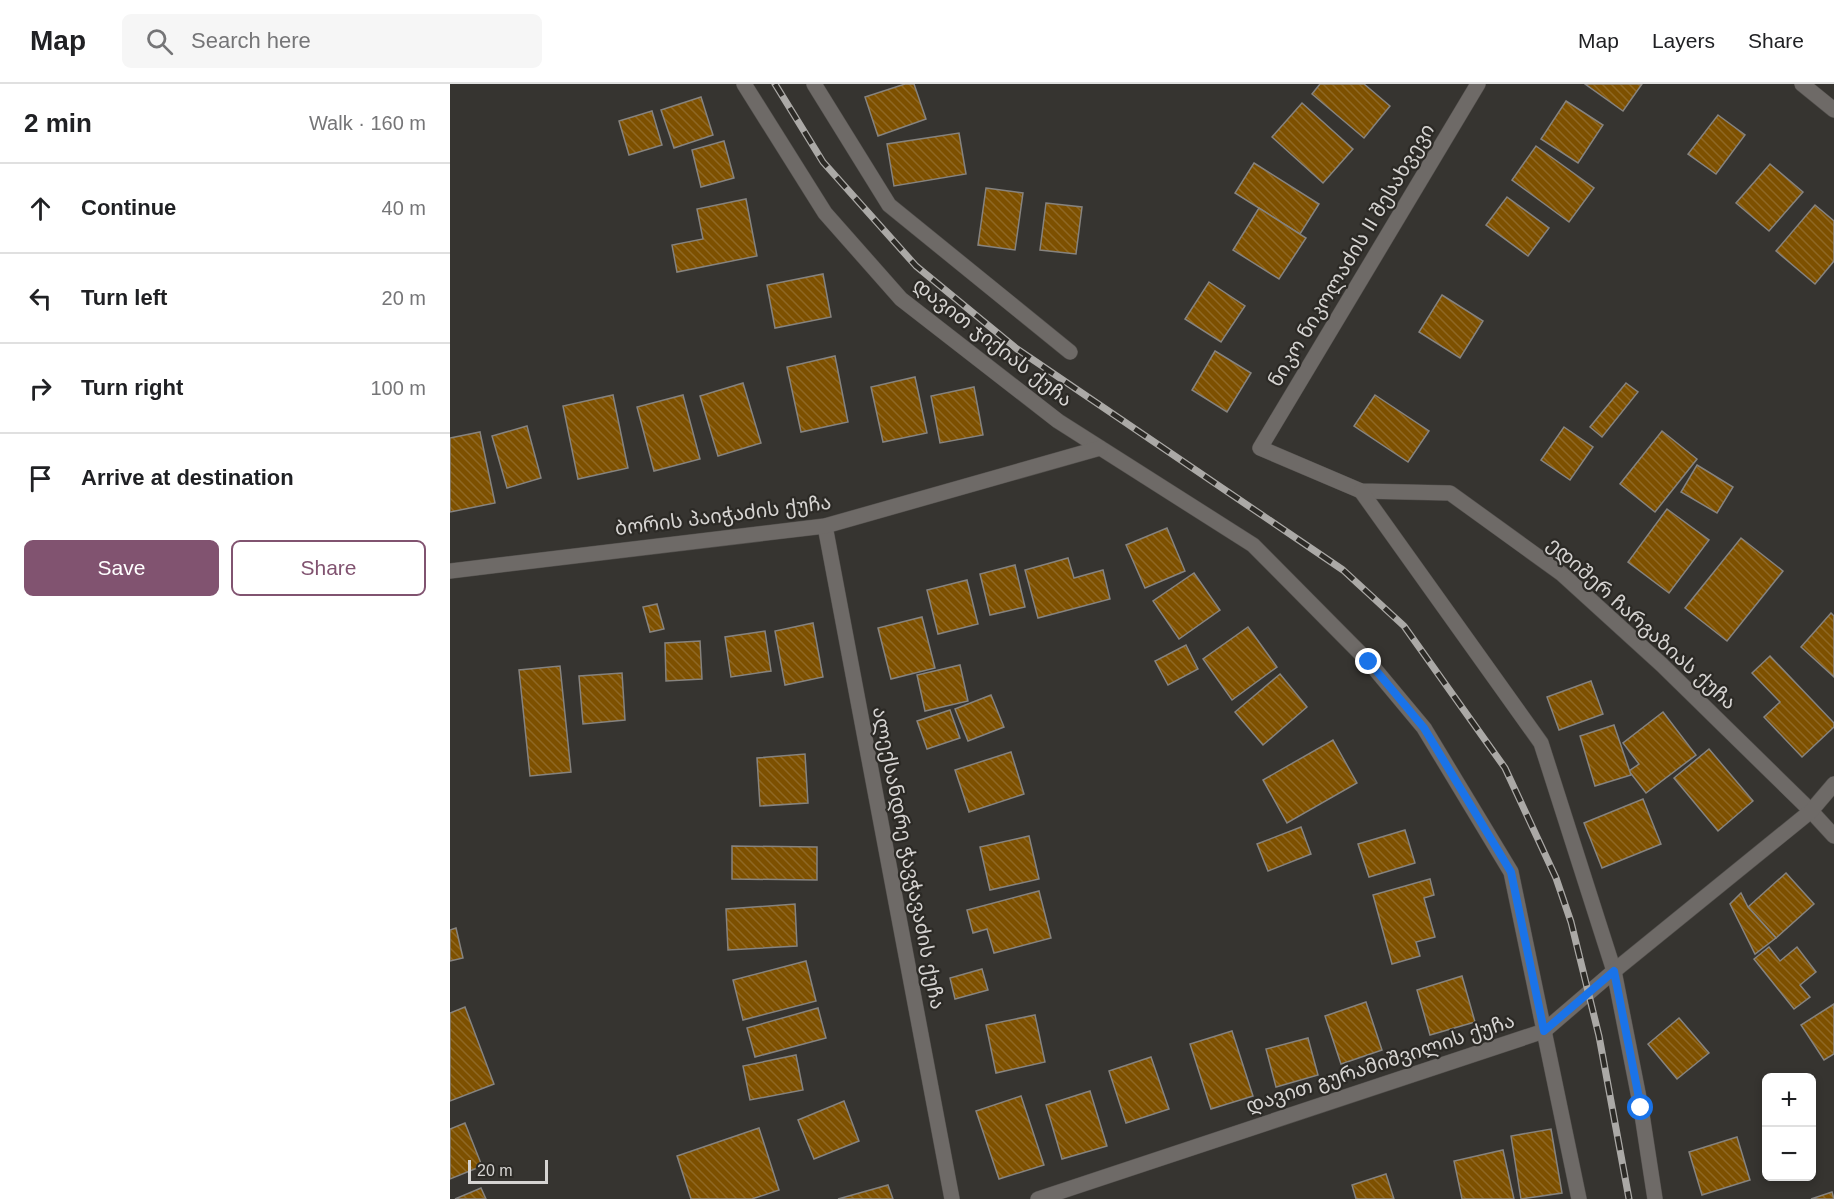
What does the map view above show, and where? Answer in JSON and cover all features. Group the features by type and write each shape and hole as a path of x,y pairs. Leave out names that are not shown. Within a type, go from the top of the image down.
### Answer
{"street":[{"name":"დავით ჯიქიას ქუჩა","path":"744,84 825,213 901,299 1049,414 1253,545 1369,662 1424,728 1511,872 1579,1199"},
{"name":"დავით ჯიქიას ქუჩა","path":"814,84 889,205 1070,352"},
{"name":"ნიკო ნიკოლაძის II შესახვევი","path":"1260,448 1478,84"},
{"path":"1802,84 1834,110"},
{"name":"ბორის პაიჭაძის ქუჩა","path":"450,570 825,526 1100,448"},
{"name":"ედიშერ ჩარგაზიას ქუჩა","path":"1260,448 1361,491 1450,493 1562,574 1662,665 1834,836"},
{"path":"1361,491 1541,742 1614,971 1641,1108 1655,1199"},
{"name":"ალექსანდრე ჭავჭავაძის ქუჩა","path":"825,526 952,1199"},
{"name":"დავით გურამიშვილის ქუჩა","path":"1038,1199 1544,1031 1811,811 1834,784"}],"building":[{"path":"905,84 914,84 926,119 878,136 865,97"},
{"path":"1320,84 1364,84 1390,106 1364,138 1312,94"},
{"path":"1585,84 1642,84 1623,111"},
{"path":"701,97 713,135 674,148 661,110"},
{"path":"1566,101 1603,125 1578,163 1541,139"},
{"path":"1302,103 1353,149 1323,183 1272,137"},
{"path":"652,111 662,145 629,155 619,121"},
{"path":"1718,115 1745,135 1716,174 1688,154"},
{"path":"959,133 966,174 894,186 887,144"},
{"path":"724,141 734,178 701,187 692,150"},
{"path":"1536,146 1594,188 1569,222 1512,180"},
{"path":"1254,163 1319,204 1300,234 1235,193"},
{"path":"1770,164 1803,192 1769,231 1736,203"},
{"path":"986,188 1023,193 1015,250 978,245"},
{"path":"1507,197 1549,228 1528,256 1486,225"},
{"path":"746,199 757,256 677,272 672,245 703,239 697,209"},
{"path":"1046,203 1082,207 1076,254 1040,250"},
{"path":"1815,205 1834,221 1834,261 1815,284 1776,251"},
{"path":"1259,208 1306,238 1279,279 1233,250"},
{"path":"823,274 831,317 775,328 767,285"},
{"path":"1209,282 1245,306 1221,342 1185,319"},
{"path":"1442,295 1483,321 1460,358 1419,332"},
{"path":"1215,351 1251,373 1227,412 1192,390"},
{"path":"835,356 848,422 801,432 787,367"},
{"path":"915,377 927,433 883,442 871,387"},
{"path":"743,383 761,443 718,456 700,396"},
{"path":"1626,383 1638,392 1602,437 1590,427"},
{"path":"974,387 983,435 940,443 931,396"},
{"path":"613,395 628,468 578,479 563,406"},
{"path":"683,395 700,459 654,471 637,407"},
{"path":"1375,395 1429,431 1408,462 1354,426"},
{"path":"527,426 541,478 507,488 492,436"},
{"path":"1564,427 1593,447 1570,480 1541,460"},
{"path":"1662,431 1697,459 1655,512 1620,484"},
{"path":"480,432 495,503 450,512 450,438"},
{"path":"1697,465 1733,487 1717,513 1681,492"},
{"path":"1667,509 1709,540 1669,593 1628,562"},
{"path":"1167,528 1185,571 1145,588 1126,545"},
{"path":"1741,538 1783,571 1727,641 1685,608"},
{"path":"1068,558 1074,578 1103,570 1110,599 1038,618 1025,570"},
{"path":"1015,565 1025,607 990,615 980,574"},
{"path":"1194,573 1220,610 1179,639 1153,601"},
{"path":"967,580 978,624 938,634 927,590"},
{"path":"657,604 664,629 650,632 643,607"},
{"path":"1831,613 1834,616 1834,677 1801,647"},
{"path":"922,617 935,668 891,679 878,628"},
{"path":"813,623 823,677 785,685 775,631"},
{"path":"1248,627 1277,667 1232,700 1203,659"},
{"path":"765,631 771,671 731,677 725,637"},
{"path":"700,641 702,679 666,681 665,643"},
{"path":"1186,645 1198,669 1168,685 1155,661"},
{"path":"1770,656 1834,723 1834,727 1802,757 1764,717 1780,702 1752,673"},
{"path":"960,665 968,701 925,711 917,675"},
{"path":"560,666 571,772 530,776 519,670"},
{"path":"622,673 625,720 583,724 579,676"},
{"path":"1280,674 1307,707 1263,745 1235,712"},
{"path":"1591,681 1603,714 1559,730 1547,697"},
{"path":"991,695 1004,727 968,741 955,709"},
{"path":"950,710 960,738 927,749 917,721"},
{"path":"1663,712 1696,755 1646,793 1629,771 1639,764 1623,743"},
{"path":"1614,725 1631,775 1595,786 1580,736"},
{"path":"1333,740 1357,783 1287,823 1263,780"},
{"path":"1709,749 1753,801 1718,831 1674,778"},
{"path":"1011,752 1024,794 969,812 955,770"},
{"path":"805,754 808,803 760,806 757,758"},
{"path":"1643,799 1661,844 1602,868 1584,823"},
{"path":"1301,827 1311,854 1268,871 1257,844"},
{"path":"1405,830 1415,863 1369,877 1358,844"},
{"path":"1029,836 1039,879 990,890 980,847"},
{"path":"732,846 817,847 817,880 732,879"},
{"path":"1786,873 1814,904 1776,938 1748,907"},
{"path":"1430,879 1434,895 1424,898 1435,937 1416,942 1420,956 1392,964 1373,895"},
{"path":"1039,891 1051,938 994,953 987,929 973,933 967,910"},
{"path":"1741,893 1748,907 1776,938 1755,954 1730,904"},
{"path":"795,904 797,946 728,950 726,909"},
{"path":"456,928 463,958 450,961 450,930"},
{"path":"1769,947 1780,961 1797,947 1816,972 1800,985 1810,997 1794,1009 1754,959"},
{"path":"806,961 816,1001 743,1020 733,980"},
{"path":"982,969 988,990 955,999 950,978"},
{"path":"1462,976 1475,1022 1430,1035 1417,990"},
{"path":"1366,1002 1382,1050 1341,1064 1325,1016"},
{"path":"1834,1004 1834,1054 1824,1060 1801,1025"},
{"path":"465,1007 494,1084 450,1101 450,1013"},
{"path":"818,1008 826,1038 755,1057 747,1028"},
{"path":"1035,1015 1045,1062 996,1073 986,1025"},
{"path":"1679,1018 1709,1053 1677,1079 1648,1044"},
{"path":"1232,1031 1253,1096 1211,1109 1190,1044"},
{"path":"1308,1038 1318,1075 1276,1087 1266,1049"},
{"path":"796,1055 803,1090 750,1100 743,1066"},
{"path":"1151,1057 1169,1109 1126,1123 1109,1071"},
{"path":"1090,1091 1107,1146 1062,1159 1046,1105"},
{"path":"1021,1096 1044,1165 999,1179 976,1111"},
{"path":"844,1101 859,1141 814,1159 798,1120"},
{"path":"465,1123 482,1166 450,1179 450,1129"},
{"path":"759,1128 779,1190 752,1199 691,1199 677,1156"},
{"path":"1551,1129 1562,1193 1521,1199 1511,1136"},
{"path":"1737,1137 1750,1180 1702,1195 1689,1152"},
{"path":"1503,1150 1514,1199 1462,1199 1454,1161"},
{"path":"1386,1174 1394,1199 1356,1199 1352,1185"},
{"path":"888,1185 893,1199 838,1199"},
{"path":"481,1188 486,1199 455,1199"},
{"path":"1832,1192 1834,1199 1811,1199"}],"railway":[{"path":"775,84 823,162 916,266 1017,349 1343,570 1404,626 1505,768 1556,878 1571,922 1599,1036 1629,1199"}],"route":[{"path":"1369,662 1424,728 1511,872 1544,1031 1614,971 1641,1108"}]}
